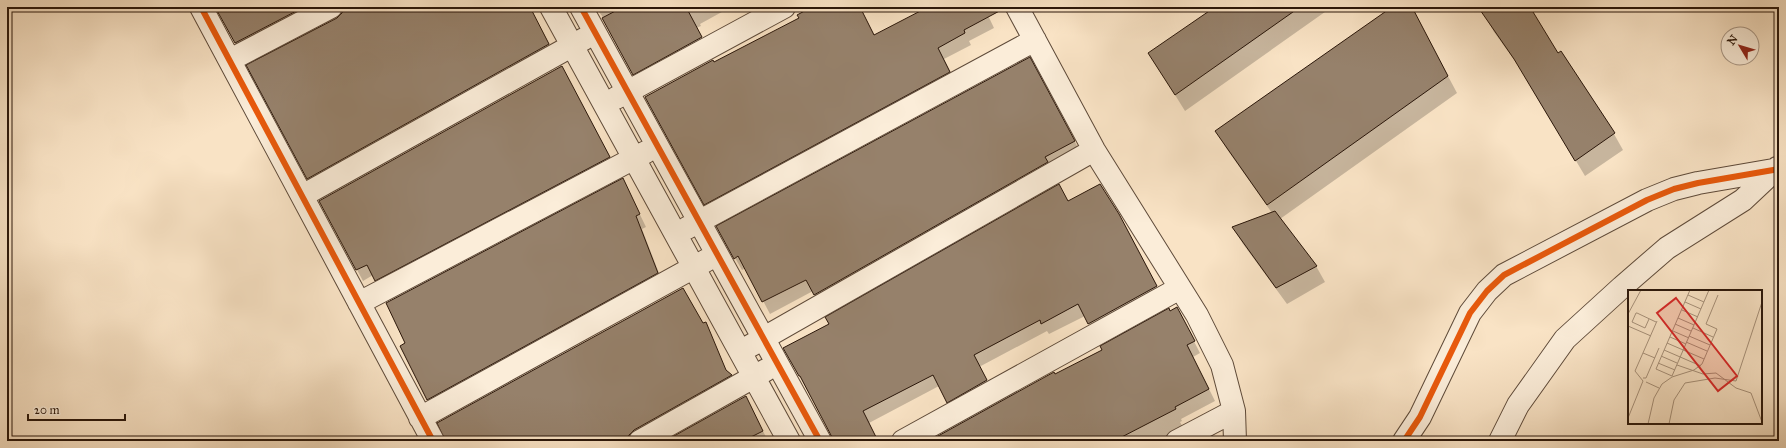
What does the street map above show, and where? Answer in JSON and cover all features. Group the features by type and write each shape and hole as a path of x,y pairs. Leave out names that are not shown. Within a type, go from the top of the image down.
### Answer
{"street":[{"path":"201,7 433,441"},
{"path":"230,60 331,7"},
{"path":"551,7 789,441"},
{"path":"582,7 820,441"},
{"path":"604,104 784,7"},
{"path":"1017,7 1094,150 1198,315 1222,365 1234,411 1235,441"},
{"path":"302,196 596,33"},
{"path":"675,234 1035,40"},
{"path":"359,303 658,146"},
{"path":"740,352 1094,150"},
{"path":"1404,441 1420,417 1470,313 1487,291 1504,275 1647,200 1667,192 1698,183 1778,168"},
{"path":"1500,441 1518,405 1565,339 1622,287 1668,248 1743,200 1778,168"},
{"path":"420,418 717,254"},
{"path":"903,441 1180,288"},
{"path":"640,441 777,364"},
{"path":"1177,441 1234,411"}],"building":[{"path":"215,7 304,7 235,43"},
{"path":"343,7 530,7 549,44 307,179 246,65 337,18 342,13"},
{"path":"623,7 686,7 702,37 633,75 602,18"},
{"path":"812,7 860,7 874,35 928,7 1005,8 964,30 965,33 938,48 950,72 704,205 645,97 713,60 714,62 799,18 797,15"},
{"path":"1215,7 1300,7 1175,95 1148,53"},
{"path":"1392,7 1412,7 1448,76 1267,205 1215,131"},
{"path":"1478,7 1530,7 1558,53 1561,51 1615,133 1575,161 1514,59"},
{"path":"1030,57 1075,141 1045,157 1048,162 814,295 806,280 762,302 738,256 734,259 716,226"},
{"path":"562,66 610,157 375,281 367,265 356,270 319,201"},
{"path":"623,178 640,214 636,216 658,273 427,400 400,346 405,343 386,303"},
{"path":"1059,184 1068,201 1100,184 1119,214 1157,286 1088,324 1078,304 1041,324 1040,320 974,355 987,380 947,403 933,375 863,411 878,441 834,441 800,376 783,348 829,324 825,317"},
{"path":"1275,211 1317,266 1276,288 1232,227"},
{"path":"683,288 703,323 706,322 726,370 732,375 634,430 629,435 628,441 445,441 437,423"},
{"path":"1177,307 1195,341 1187,345 1209,389 1175,407 1176,409 1114,441 929,441 1054,372 1055,374 1102,350 1100,346 1169,308 1170,311"},
{"path":"746,396 763,431 743,441 665,441"}],"cycle path":[{"path":"201,7 433,441"},
{"path":"581,7 820,441"},
{"path":"1404,441 1420,417 1470,313 1487,291 1504,275 1647,200 1674,189 1698,183 1779,169"}]}
